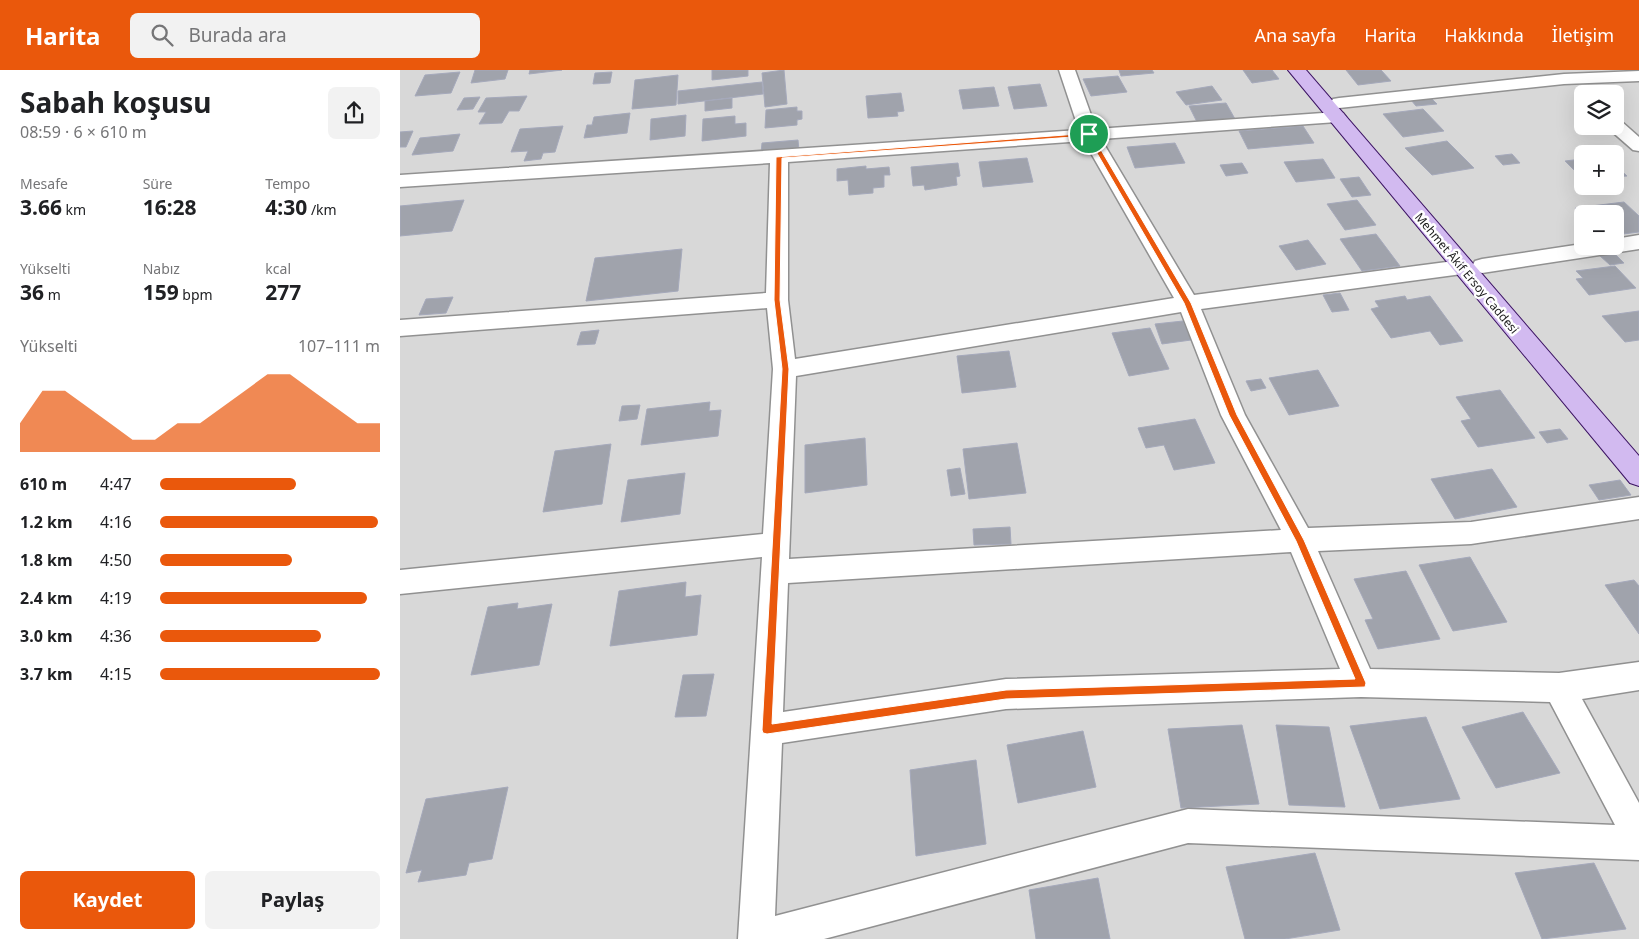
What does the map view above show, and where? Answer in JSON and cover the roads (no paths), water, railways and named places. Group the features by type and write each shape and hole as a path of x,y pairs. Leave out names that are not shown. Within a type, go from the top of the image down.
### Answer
{"main road":[{"name":"Mehmet Âkif Ersoy Caddesi","path":"1296,70 1338,110"},
{"name":"Mehmet Âkif Ersoy Caddesi","path":"1307,70 1338,110 1472,266 1639,475"},
{"name":"Mehmet Âkif Ersoy Caddesi","path":"1472,266 1639,446"}],"street":[{"path":"1068,70 1089,134 1188,303 1233,415 1300,540 1361,683"},
{"path":"1559,74 1574,88"},
{"path":"400,181 779,157 1089,134 1338,110 1559,74 1639,76"},
{"path":"1624,133 1639,146"},
{"path":"779,157 777,300 785,369 756,939 1188,826 1639,843"},
{"path":"1624,244 1639,242"},
{"path":"785,369 1188,303 1574,251"},
{"path":"400,328 777,300"},
{"path":"775,572 1300,540 1471,534 1639,508"},
{"path":"400,582 776,544"},
{"path":"767,730 1006,694 1361,683 1559,688 1639,676"},
{"path":"1559,688 1639,837"}]}
